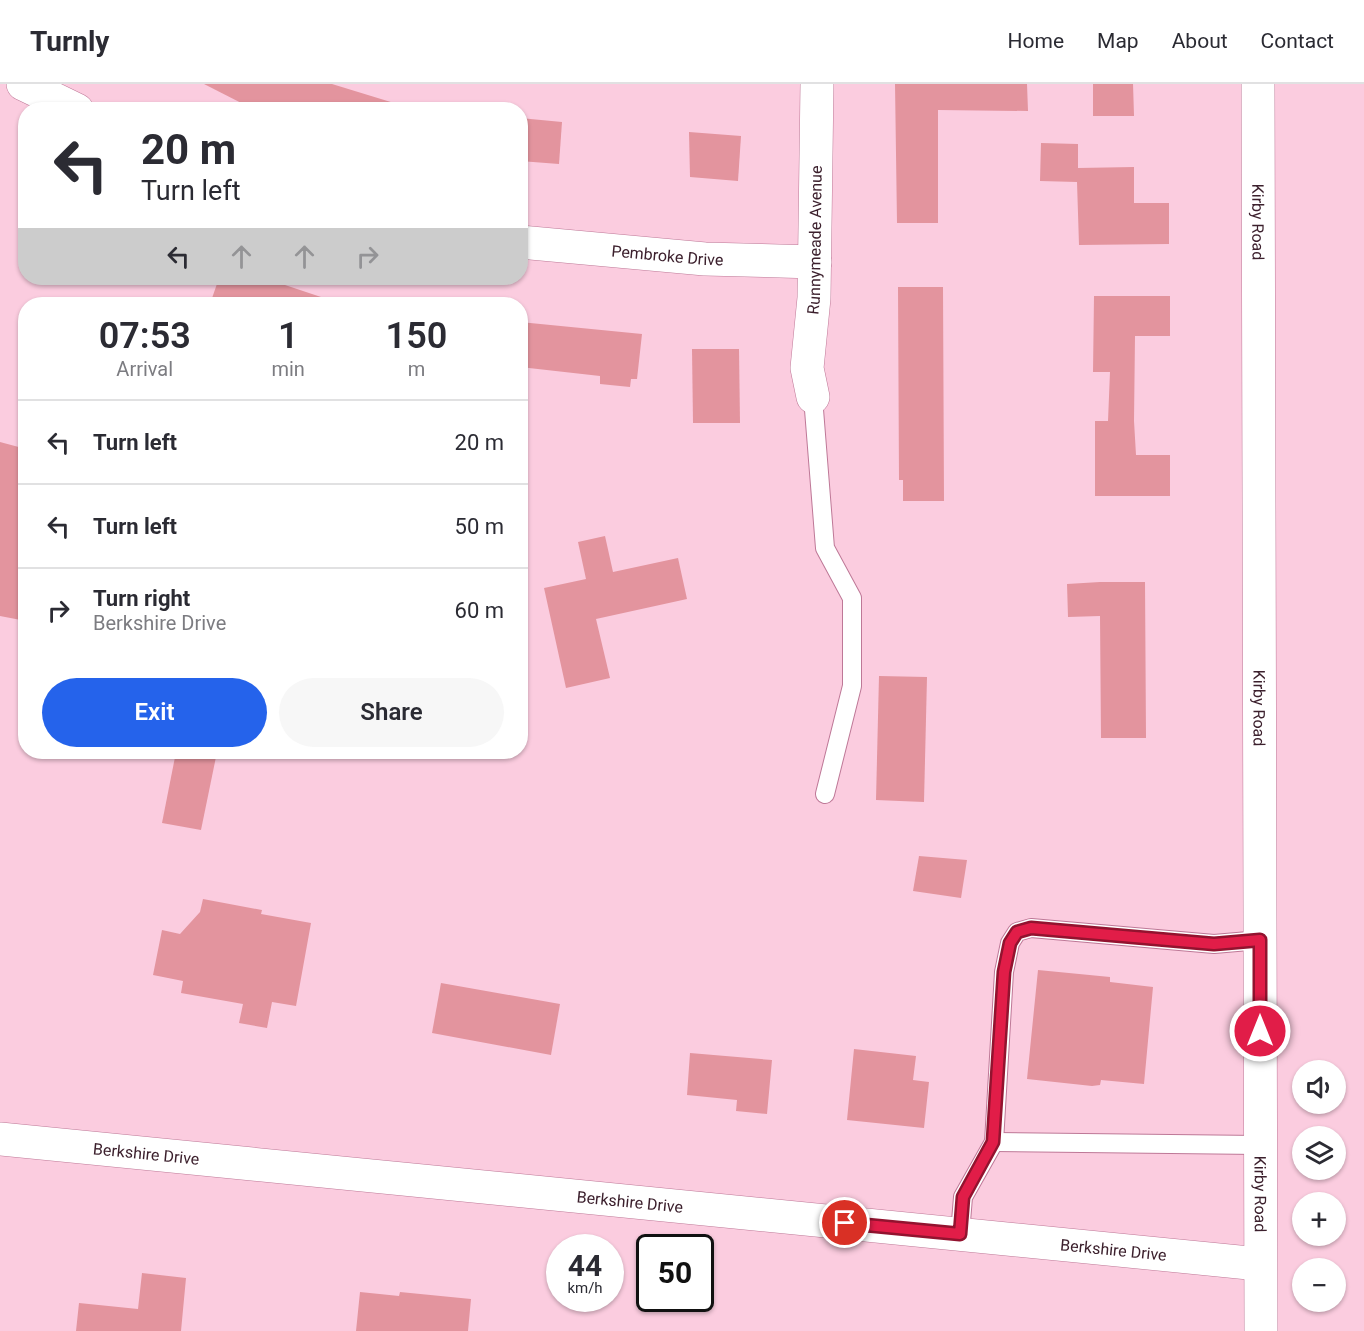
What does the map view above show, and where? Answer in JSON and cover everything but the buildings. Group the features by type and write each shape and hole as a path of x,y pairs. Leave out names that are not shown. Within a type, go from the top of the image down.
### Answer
{"street":[{"path":"23,84 60,102"},
{"name":"Runnymeade Avenue","path":"813,397 807,368 815,262 817,84"},
{"name":"Kirby Road","path":"1258,84 1259,1264 1261,1331"},
{"name":"Pembroke Drive","path":"528,243 705,259 815,262"},
{"name":"Berkshire Drive","path":"0,1139 1259,1264"}],"lane":[{"path":"813,397 825,548 852,598 852,686 825,794"},
{"path":"960,1234 963,1197 993,1142 1004,972 1010,943 1017,932 1031,928 1214,944 1260,940"},
{"path":"993,1142 1259,1145"}],"route":[{"path":"845,1223 960,1234 963,1197 993,1142 1004,972 1010,943 1017,932 1031,928 1214,944 1260,940 1260,1031"}]}
